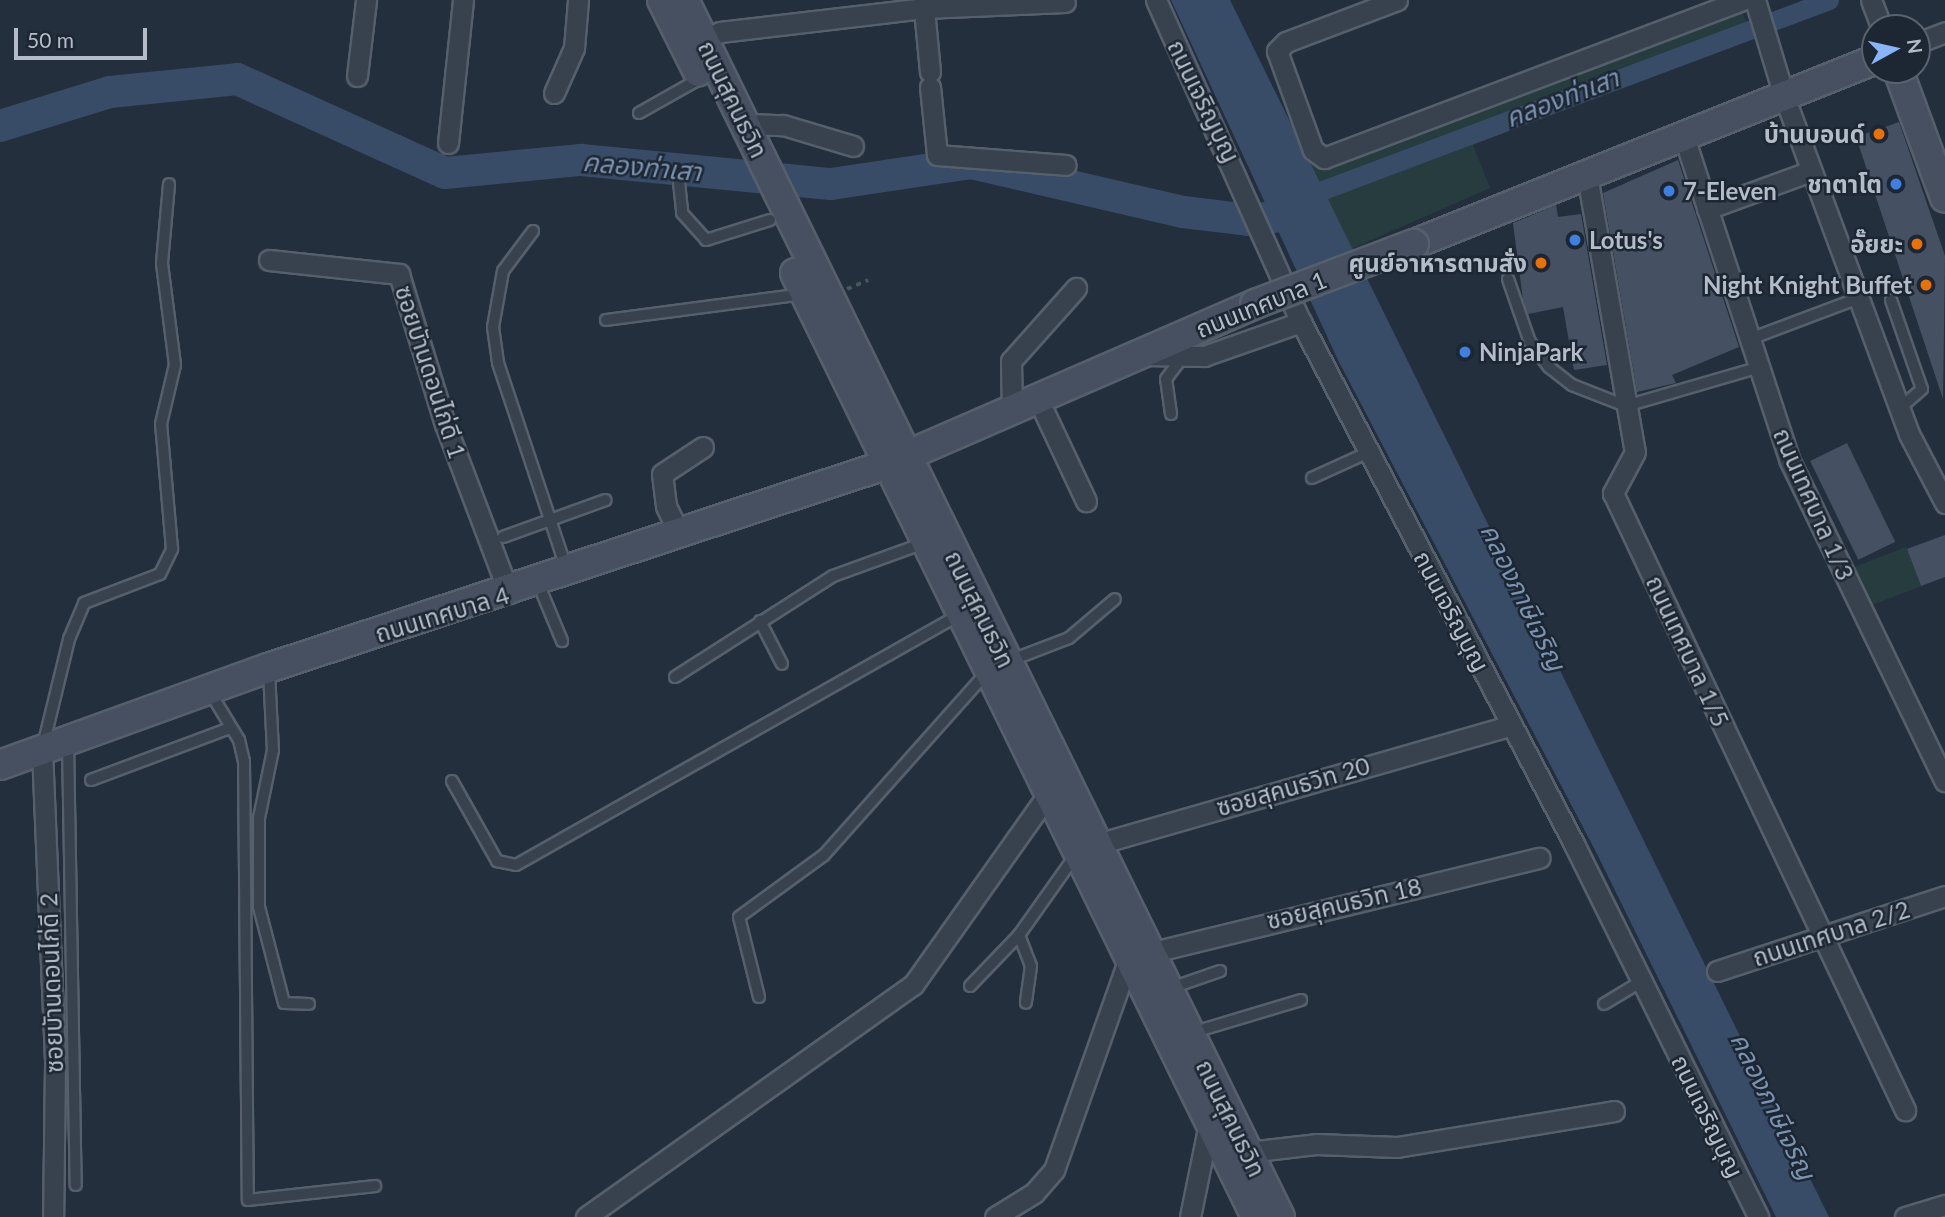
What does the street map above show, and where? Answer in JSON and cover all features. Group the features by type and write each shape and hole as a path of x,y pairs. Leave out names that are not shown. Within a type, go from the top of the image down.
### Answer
{"street":[{"path":"357,76 366,0"},
{"path":"448,143 463,0"},
{"path":"554,93 574,48 578,0"},
{"name":"ถนนสุคนธวิท","path":"662,0 694,41 747,141 771,206 1139,956 1209,1122 1256,1217"},
{"name":"ถนนสุคนธวิท","path":"684,0 701,78 747,141"},
{"name":"ถนนเจริญบุญ","path":"1156,0 1254,208 1301,322 1512,725 1758,1217"},
{"path":"1397,0 1286,42 1277,51 1296,110 1313,150 1336,157 1742,0"},
{"path":"1755,0 1784,96 1858,298 1900,408 1945,503"},
{"path":"694,41 924,4 1065,2"},
{"path":"924,4 937,155 1066,165"},
{"name":"ถนนเทศบาล 1","path":"895,461 1255,304 1414,244 1861,66"},
{"path":"1903,84 1945,198"},
{"path":"747,141 783,125 853,146"},
{"name":"ถนนเทศบาล 1/3","path":"1684,137 1801,485 1945,781"},
{"path":"1707,209 1811,171"},
{"name":"ถนนเทศบาล 1/5","path":"1587,175 1636,461 1620,474 1613,493 1905,1110"},
{"name":"ซอยบัานดอนไก่ดี 1","path":"269,260 399,274 445,424 509,593"},
{"path":"1012,410 1011,361 1076,288"},
{"path":"1139,355 1183,358 1219,353 1301,322"},
{"path":"1038,399 1086,501"},
{"path":"680,535 666,506 663,474 703,447"},
{"name":"ถนนเทศบาล 4","path":"0,765 42,750 68,737 268,668 509,593 895,461"},
{"name":"ถนนสุคนธวิท","path":"934,539 960,615 997,667 1048,794 1086,848"},
{"name":"ซอยสุคนธวิท 20","path":"1086,848 1512,725"},
{"name":"ซอยบัานดอนไก่ดี 2","path":"42,750 55,1064 52,1217"},
{"path":"586,1217 913,985 1048,794"},
{"name":"ซอยสุคนธวิท 18","path":"1139,956 1541,858"},
{"name":"ถนนเทศบาล 2/2","path":"1717,971 1822,933 1945,896"},
{"path":"995,1217 1034,1193 1054,1170 1139,956"},
{"name":"ถนนสุคนธวิท","path":"1139,956 1168,989 1280,1217"},
{"path":"1190,1217 1209,1122 1219,1094"},
{"path":"1248,1152 1316,1144 1397,1147 1614,1111"},
{"path":"1905,1217 1945,1205"}],"lane":[{"path":"639,113 701,78"},
{"path":"679,182 682,213 706,240 771,206"},
{"path":"42,750 69,639 84,603 159,574 172,550 161,424 176,365 162,263 169,184"},
{"path":"533,231 503,271 493,327 498,363 568,573"},
{"path":"1508,279 1530,342 1549,368 1572,385 1626,406 1760,367"},
{"path":"606,320 815,298"},
{"path":"1751,339 1858,298"},
{"path":"1891,300 1922,388 1900,408"},
{"path":"1171,414 1166,379 1183,358"},
{"path":"1312,478 1369,452"},
{"path":"503,537 606,500"},
{"path":"675,677 846,569 934,539"},
{"path":"538,583 562,641"},
{"path":"759,997 739,917 824,855 997,667 1069,638 1115,599"},
{"path":"452,781 497,860 516,865 960,615"},
{"path":"760,621 782,664"},
{"path":"268,668 273,750 259,818 259,907 284,1003 309,1004"},
{"path":"209,689 244,761 248,1200 375,1186"},
{"path":"91,780 230,728"},
{"path":"68,737 76,1185"},
{"path":"970,986 1019,935 1086,848"},
{"path":"1019,935 1031,966 1026,1003"},
{"path":"1168,989 1220,971"},
{"path":"1604,1004 1642,981"},
{"path":"1190,1034 1301,1000"}],"green space":[{"path":"1741,8 1752,36 1473,145 1490,188 1351,249 1308,163"},
{"path":"1906,547 1921,586 1868,607 1853,567"}],"water":[{"name":"คลองภาษีเจริญ","path":"1171,0 1230,0 1829,1217 1776,1217 1596,852 1339,362"}],"building":[{"path":"1899,122 1945,256 1943,399 1856,137"},
{"path":"1678,160 1739,347 1672,375 1676,383 1637,392 1603,193"},
{"path":"1556,205 1558,217 1581,214 1607,365 1574,370 1563,307 1528,314 1523,300 1513,223"},
{"path":"1847,443 1895,542 1858,560 1810,461"},
{"path":"1945,535 1945,577 1921,586 1907,549"}],"waterway":[{"name":"คลองท่าเสา","path":"1299,199 1829,0"},
{"name":"คลองท่าเสา","path":"0,126 110,92 237,79 445,173 581,160 831,184 971,163 1183,212 1249,220 1303,213"}],"place":[{"name":"บ้านบอนด์","path":"1879,134"},
{"name":"ชาตาโต","path":"1896,184"},
{"name":"7-Eleven","path":"1669,191"},
{"name":"Lotus's","path":"1575,240"},
{"name":"อั๊ยยะ","path":"1917,244"},
{"name":"ศูนย์อาหารตามสั่ง","path":"1541,263"},
{"name":"Night Knight Buffet","path":"1926,285"},
{"name":"NinjaPark","path":"1465,352"}]}
